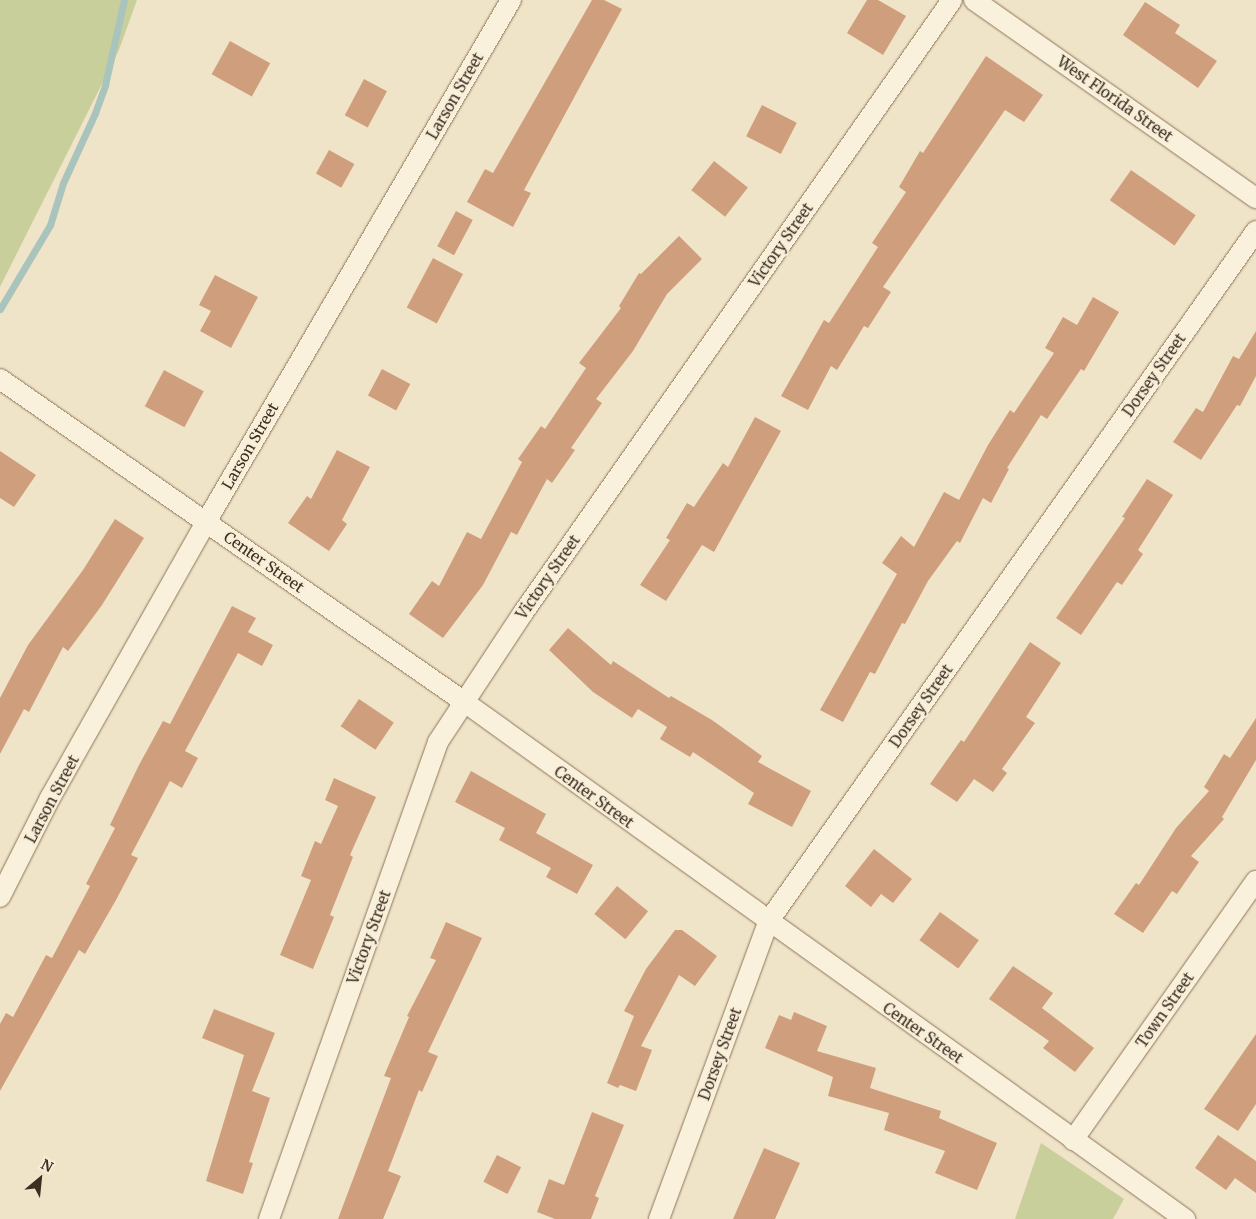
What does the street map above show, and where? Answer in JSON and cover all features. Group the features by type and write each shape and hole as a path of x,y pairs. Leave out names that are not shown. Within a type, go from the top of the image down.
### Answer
{"street":[{"name":"Larson Street","path":"0,897 50,798 206,522 511,0"},
{"name":"Victory Street","path":"269,1219 438,742 463,701 952,0"},
{"name":"West Florida Street","path":"974,0 1256,198"},
{"name":"Dorsey Street","path":"659,1219 768,922 1256,231"},
{"name":"Center Street","path":"0,379 463,701 768,922 1185,1219"},
{"name":"Town Street","path":"1073,1140 1256,881"}],"green space":[{"path":"0,0 137,0 119,50 0,287"},
{"path":"1041,1143 1124,1199 1113,1219 1015,1219"}],"building":[{"path":"592,0 604,0 622,9 524,190 531,193 513,227 467,202 485,169 493,173"},
{"path":"867,0 878,0 906,16 883,55 847,33"},
{"path":"1145,2 1180,25 1175,33 1217,61 1198,88 1123,35"},
{"path":"230,41 270,63 252,97 212,74"},
{"path":"986,56 1043,95 1024,122 1005,110 883,287 891,292 868,328 864,326 837,370 831,366 808,410 781,396 824,320 829,323 878,247 872,243 906,192 899,187 920,151 923,153"},
{"path":"364,79 387,91 368,127 345,115"},
{"path":"762,105 797,123 781,154 746,136"},
{"path":"329,150 354,164 341,188 316,174"},
{"path":"714,161 748,187 725,217 691,190"},
{"path":"1131,170 1196,215 1174,246 1110,200"},
{"path":"456,211 473,220 454,255 437,246"},
{"path":"679,236 702,259 667,294 633,351 596,399 602,403 571,448 575,450 552,483 547,479 517,535 511,532 483,585 443,638 409,614 432,581 439,586 467,532 481,539 522,462 518,459 541,426 545,429 586,368 579,363 621,308 619,306 639,273 641,274"},
{"path":"433,258 463,274 437,323 407,307"},
{"path":"215,275 258,297 231,348 200,331 211,311 199,305"},
{"path":"1093,297 1119,312 1084,371 1081,369 1047,419 1041,415 1007,468 1009,469 991,503 983,498 960,543 957,541 928,581 905,624 902,623 875,674 870,672 843,722 820,710 897,574 882,563 901,536 914,547 944,492 959,500 988,445 1010,410 1014,413 1054,353 1045,348 1063,317 1077,325"},
{"path":"1256,331 1256,376 1240,406 1237,405 1201,460 1173,442 1196,408 1203,412 1233,356 1239,359"},
{"path":"382,369 410,384 396,411 368,395"},
{"path":"164,370 204,391 184,427 145,406"},
{"path":"755,417 781,431 714,552 702,545 666,601 640,585 670,540 666,538 687,503 694,507 723,463 728,467"},
{"path":"337,450 370,467 342,520 347,524 329,551 288,523 307,496 311,499"},
{"path":"0,451 36,475 14,507 0,498"},
{"path":"1147,479 1173,495 1138,550 1143,554 1122,585 1117,582 1081,635 1056,618 1125,518 1122,517"},
{"path":"115,519 144,538 102,605 68,651 63,647 29,712 24,709 0,754 0,698 28,645 83,570"},
{"path":"232,606 256,618 248,632 273,645 262,666 238,653 185,751 198,758 182,788 170,781 131,855 138,858 116,900 85,954 79,950 0,1091 0,1024 6,1013 13,1017 46,955 52,958 90,886 86,884 115,828 110,825 139,765 163,721 170,724"},
{"path":"568,628 611,665 613,661 669,698 671,696 712,720 762,756 758,762 811,791 792,827 748,804 754,793 693,752 690,757 660,739 667,727 638,709 632,718 593,692 549,650"},
{"path":"1030,642 1061,663 1026,717 1035,723 1002,769 1007,773 993,792 974,779 957,802 930,784 961,740 964,742"},
{"path":"359,699 394,722 375,750 341,726"},
{"path":"1256,718 1256,760 1222,817 1224,819 1191,856 1199,862 1177,894 1172,891 1143,933 1114,914 1136,883 1139,885 1176,828 1209,791 1204,787 1224,754 1230,758"},
{"path":"471,771 546,814 536,833 593,865 577,894 546,877 551,868 499,840 505,828 455,802"},
{"path":"334,778 376,797 350,855 353,857 330,915 334,917 313,969 280,955 311,880 301,876 315,841 321,844 338,806 325,800"},
{"path":"874,849 912,879 893,903 881,894 871,907 845,886"},
{"path":"617,886 648,911 625,939 594,914"},
{"path":"940,912 979,940 958,969 919,940"},
{"path":"446,922 482,938 428,1052 438,1056 422,1092 419,1090 388,1171 401,1176 383,1219 338,1219 391,1078 384,1076 409,1017 407,1016 436,960 430,958"},
{"path":"675,930 682,930 717,956 695,986 679,975 641,1046 652,1050 636,1091 620,1085 618,1088 607,1083 634,1016 624,1011 646,969"},
{"path":"1013,966 1053,993 1042,1008 1094,1048 1075,1072 1043,1048 1049,1041 989,999"},
{"path":"214,1009 275,1033 252,1091 270,1098 249,1162 253,1163 243,1194 206,1181 244,1055 202,1038"},
{"path":"794,1012 827,1026 817,1051 876,1068 870,1088 941,1111 939,1118 997,1143 977,1190 935,1173 945,1151 884,1130 889,1113 828,1096 833,1077 765,1048 779,1015 791,1020"},
{"path":"1256,1034 1256,1104 1238,1131 1204,1109"},
{"path":"592,1112 624,1125 595,1196 599,1198 591,1219 555,1219 537,1212 549,1179 564,1185"},
{"path":"1218,1135 1256,1161 1256,1193 1235,1178 1226,1190 1195,1168"},
{"path":"764,1148 800,1163 775,1219 733,1219"},
{"path":"497,1155 521,1167 507,1194 483,1182"}],"waterway":[{"path":"0,309 50,225 63,183 95,113 105,85 124,0"}]}
